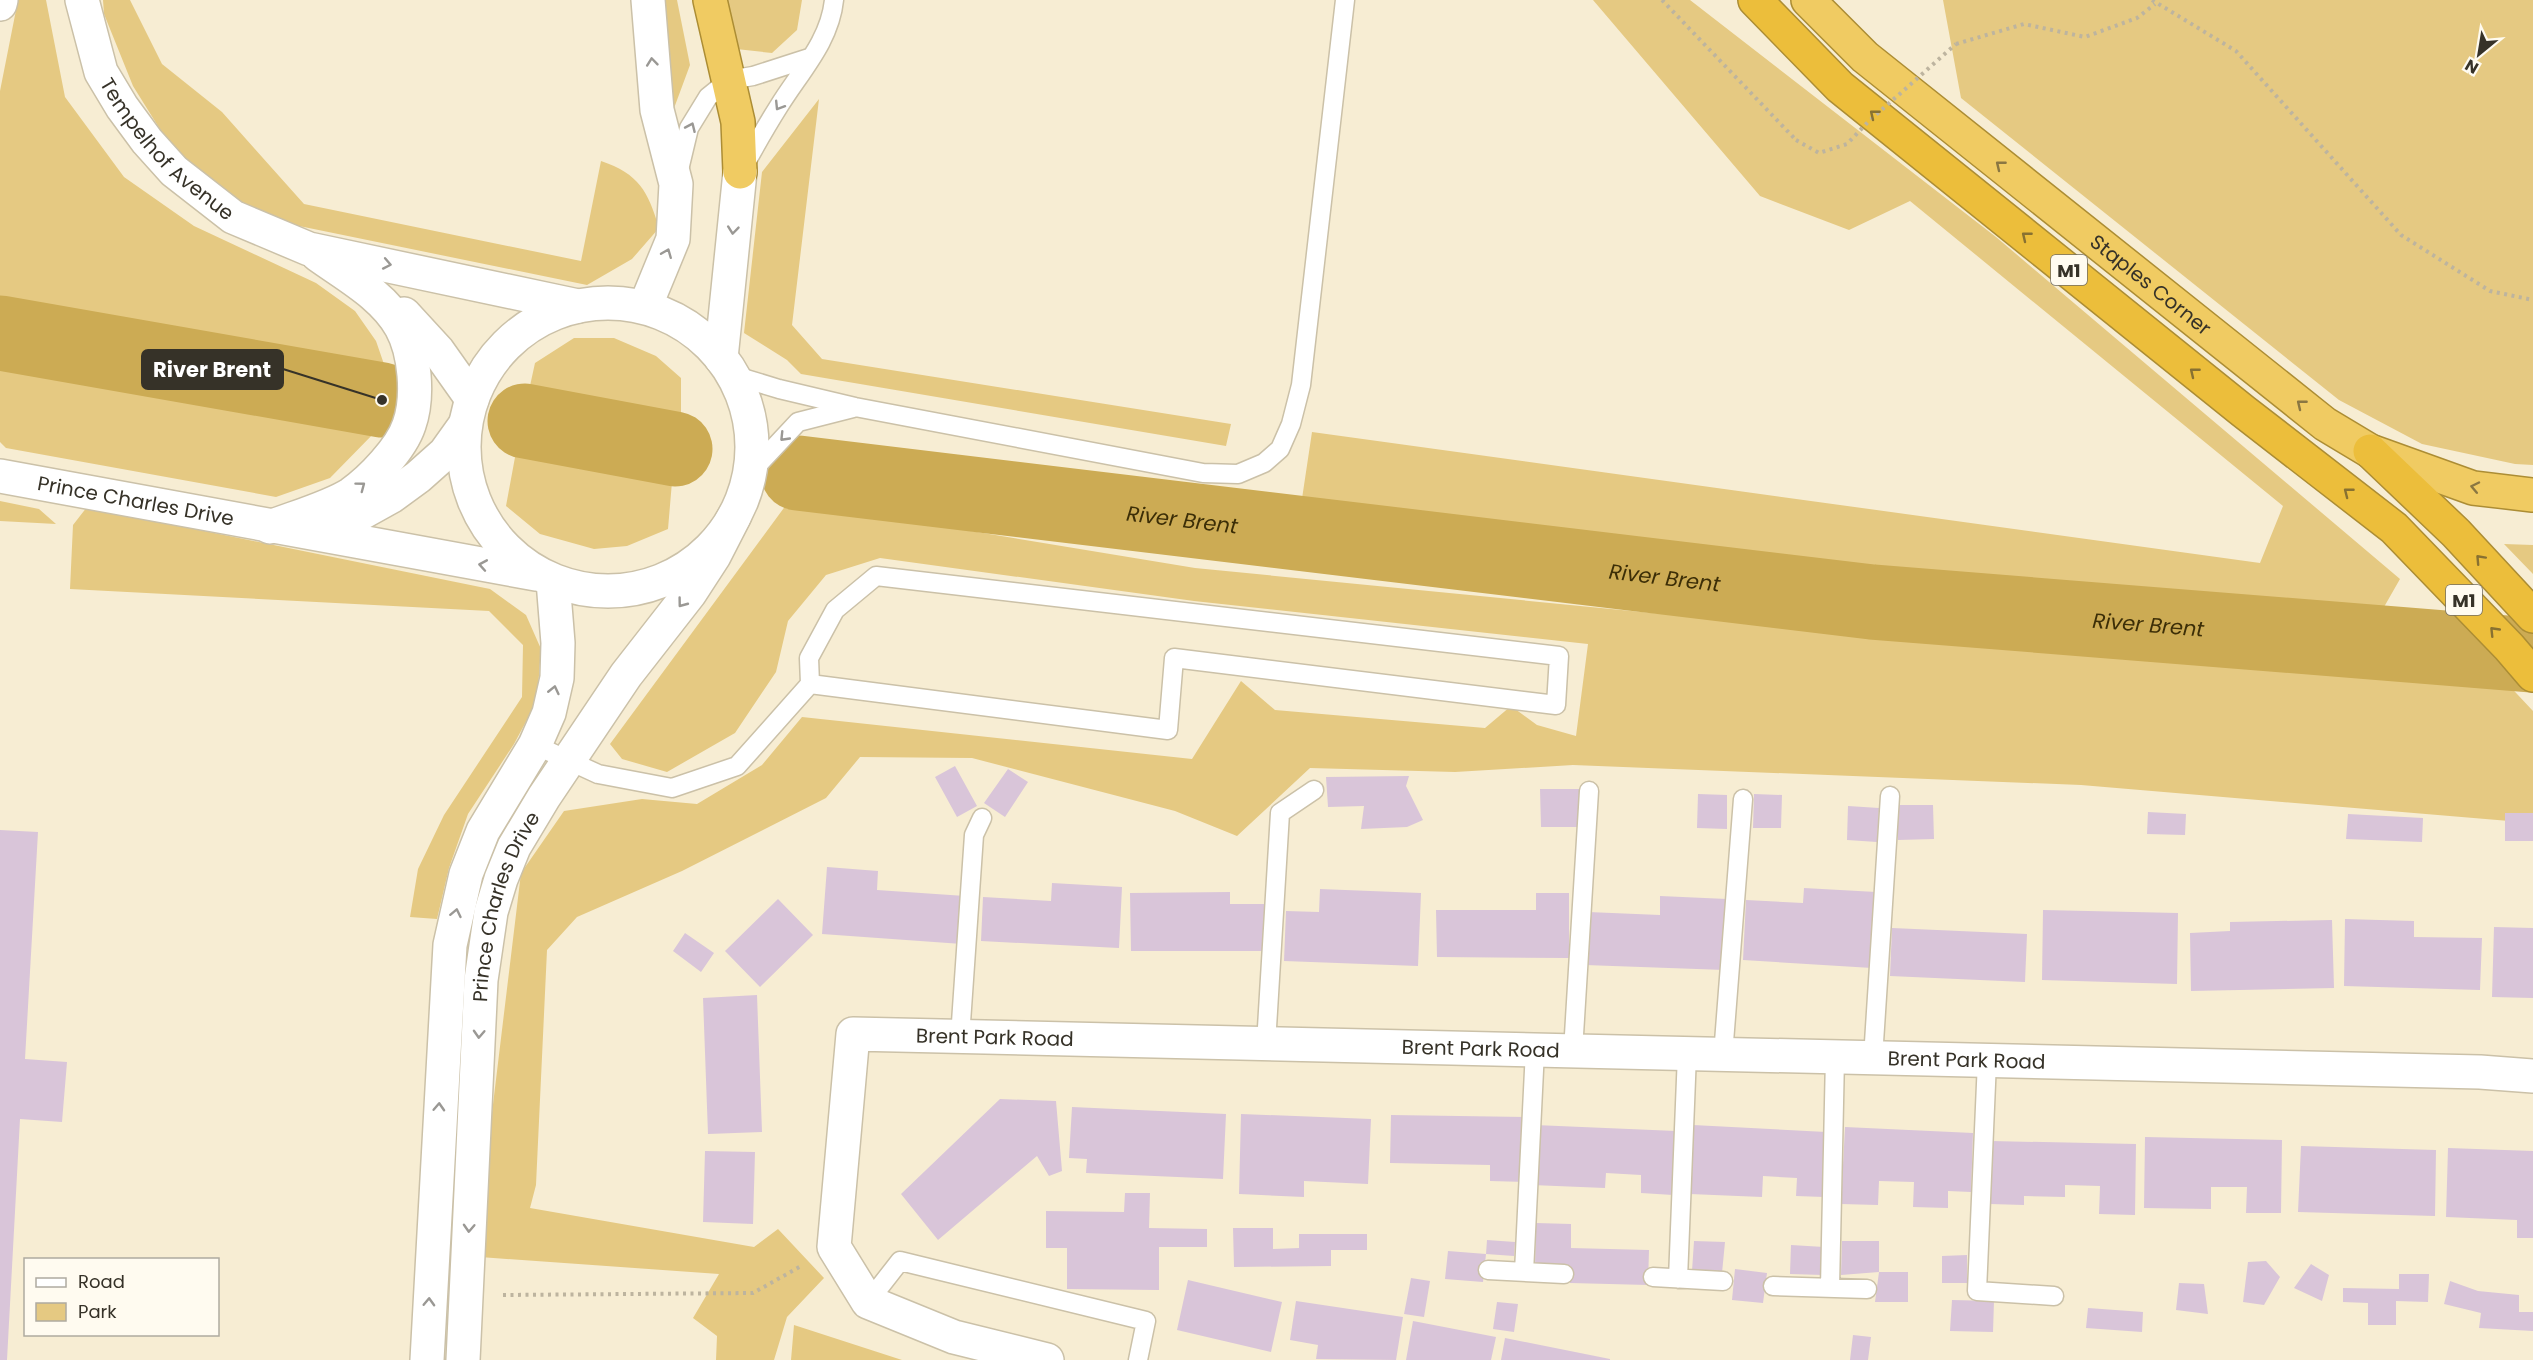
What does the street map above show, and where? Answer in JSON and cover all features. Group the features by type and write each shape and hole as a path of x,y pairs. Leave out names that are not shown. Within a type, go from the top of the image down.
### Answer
{"highway":[{"path":"710,0 738,122 740,172"},
{"name":"M1","path":"1755,0 1840,87 2224,396 2394,528 2533,675"},
{"path":"1772,0 1865,57"},
{"name":"Staples Corner","path":"1808,0 1865,57 2325,424 2370,451 2473,488 2533,495"},
{"name":"M1","path":"2370,451 2456,533 2533,616"}],"street":[{"name":"Tempelhof Avenue","path":"82,0 101,72 122,107 147,141 174,171 233,218 309,249 578,306"},
{"path":"645,308 673,239 676,183 657,110 648,0"},
{"path":"727,366 740,172"},
{"name":"Tempelhof Avenue","path":"309,249 409,317 438,351 468,412"},
{"name":"Tempelhof Avenue","path":"270,527 348,495 375,476 409,425 415,384 411,350 400,325 373,294"},
{"path":"468,412 465,470 479,512 505,548 547,578 583,590 628,590 671,578 707,552 734,517 751,472 752,438 746,405 727,366 687,326 645,308 612,303 578,306"},
{"name":"Prince Charles Drive","path":"270,527 356,516 392,496 445,453 468,412 488,366 513,338 543,318 578,306"},
{"name":"Prince Charles Drive","path":"0,476 547,578 558,644 557,678 549,713 535,745 490,818 474,853 458,902 450,945 442,1056 427,1360"},
{"name":"Prince Charles Drive","path":"464,1360 482,980 490,912 514,847 569,759 626,675 690,593 714,556 734,517"},
{"name":"Brent Park Road","path":"834,1247 853,1034 2480,1072 2533,1076"},
{"path":"834,1247 868,1302 954,1348 1047,1360"}],"lane":[{"path":"740,172 780,104 820,44 834,0"},
{"path":"727,366 855,407 1203,473 1238,474 1264,463 1280,449 1291,424 1301,385 1345,0"},
{"path":"676,183 689,128 708,97 729,80 753,76 812,57"},
{"path":"751,472 798,422 855,407"},
{"path":"535,745 598,774 672,788 738,766 810,684 809,658 835,610 876,576 1559,656 1556,705 1174,658 1167,730 810,684"},
{"path":"1266,1044 1280,813 1314,790"},
{"path":"1572,1051 1589,791"},
{"path":"1874,1058 1890,796"},
{"path":"1723,1055 1743,799"},
{"path":"960,1037 974,835 982,818"},
{"path":"1524,1272 1535,1050"},
{"path":"1678,1279 1687,1054"},
{"path":"1830,1287 1834,1057"},
{"path":"1987,1061 1977,1292 2054,1296"},
{"path":"868,1302 900,1261 1146,1321 1138,1360"},
{"path":"1488,1269 1564,1274"},
{"path":"1653,1277 1723,1281"},
{"path":"1773,1286 1867,1289"}],"path":[{"path":"1662,0 1796,140 1820,153 1847,144 1868,122 1956,44 2024,24 2085,37 2137,18 2154,2 2236,51 2401,235 2490,291 2533,300"},
{"path":"466,1296 753,1293 834,1247"}],"green space":[{"path":"18,0 46,0 65,97 124,177 194,226 316,283 355,311 376,341 386,370 0,303 0,91"},
{"path":"103,0 130,0 162,64 222,112 304,204 581,261 601,161 625,172 640,186 651,204 659,228 632,259 587,285 260,218 171,147 133,86 104,14"},
{"path":"653,0 677,0 690,65 670,119"},
{"path":"717,0 802,0 797,30 772,53 736,49"},
{"path":"1593,0 1690,0 1996,237 2400,579 2384,607 2340,628 1540,545 1300,512 1312,432 2260,563 2283,506 1910,201 1849,230 1760,196"},
{"path":"1943,0 2533,0 2533,465 2515,464 2422,444 2339,400 1961,98"},
{"path":"819,99 792,325 822,359 1231,424 1226,446 801,374 787,360 744,333 762,172"},
{"path":"574,338 614,338 656,356 681,378 681,423 528,395 535,363"},
{"path":"0,354 377,430 330,478 276,497 6,448 0,442"},
{"path":"518,441 673,470 668,529 627,546 594,549 540,534 506,506"},
{"path":"0,501 39,509 56,524 0,521"},
{"path":"789,501 1195,568 1652,613 2502,678 2533,711 2533,823 2081,785 1573,765 1455,772 1310,768 1237,836 1175,811 972,758 860,757 826,798 682,871 577,917 547,950 536,1185 530,1208 754,1247 778,1229 824,1278 787,1317 774,1360 716,1360 717,1336 693,1318 719,1274 480,1257 483,1187 521,873 564,811 642,799 697,804 762,765 802,717 1192,759 1241,681 1275,710 1485,728 1511,706 1537,725 1576,736 1588,644 1194,601 880,558 826,575 788,621 776,672 735,733 667,772 622,759 610,744"},
{"path":"87,507 490,589 526,615 541,649 537,701 514,744 468,814 449,868 437,919 410,917 418,869 444,815 522,697 523,645 489,611 70,589 73,525"},
{"path":"2504,544 2533,545 2533,574"},
{"path":"794,1325 902,1360 791,1360"}],"building":[{"path":"955,766 977,806 957,817 935,777"},
{"path":"1008,769 1028,782 1005,817 984,803"},
{"path":"1409,776 1406,786 1423,820 1407,827 1361,829 1364,806 1328,807 1326,777"},
{"path":"1540,789 1579,789 1579,827 1541,827"},
{"path":"1698,794 1727,795 1727,829 1697,828"},
{"path":"1754,794 1782,795 1781,828 1753,828"},
{"path":"1897,805 1933,805 1934,839 1898,840"},
{"path":"1848,806 1879,808 1877,842 1847,840"},
{"path":"2148,812 2186,814 2185,835 2147,834"},
{"path":"2505,813 2533,813 2533,841 2505,841"},
{"path":"2348,814 2423,818 2422,842 2346,839"},
{"path":"0,830 38,832 25,1059 67,1062 62,1122 20,1119 7,1360 0,1360"},
{"path":"827,867 878,871 877,890 965,896 962,944 822,934"},
{"path":"1052,883 1122,887 1119,948 981,941 983,897 1051,901"},
{"path":"1804,888 1876,892 1872,968 1743,960 1746,900 1803,903"},
{"path":"1320,889 1421,893 1418,966 1284,961 1286,911 1319,912"},
{"path":"1230,892 1230,904 1264,904 1264,951 1131,951 1130,893"},
{"path":"1536,893 1569,893 1569,958 1437,957 1436,910 1536,910"},
{"path":"1660,896 1727,899 1725,970 1585,965 1588,912 1660,915"},
{"path":"778,899 813,935 760,987 725,951"},
{"path":"2043,910 2178,913 2177,984 2042,980"},
{"path":"2345,919 2414,921 2414,937 2482,938 2480,990 2344,986"},
{"path":"2332,920 2334,988 2191,991 2190,933 2230,931 2230,922"},
{"path":"2494,927 2533,928 2533,998 2492,997"},
{"path":"1892,928 2027,934 2025,982 1890,976"},
{"path":"685,933 714,953 701,972 673,951"},
{"path":"757,995 762,1132 708,1134 703,998"},
{"path":"1000,1099 1056,1101 1062,1171 1049,1176 1037,1156 938,1240 901,1194"},
{"path":"1072,1107 1226,1114 1223,1179 1086,1173 1087,1159 1069,1158"},
{"path":"1241,1114 1371,1119 1368,1184 1304,1181 1304,1197 1239,1194"},
{"path":"1391,1115 1528,1117 1527,1182 1490,1181 1490,1165 1390,1163"},
{"path":"1535,1125 1676,1131 1673,1195 1641,1193 1641,1175 1606,1173 1605,1188 1532,1185"},
{"path":"1693,1125 1826,1132 1824,1197 1796,1196 1797,1178 1763,1176 1762,1197 1690,1194"},
{"path":"1845,1127 1973,1133 1971,1192 1948,1191 1948,1208 1913,1207 1914,1182 1879,1181 1878,1205 1841,1204"},
{"path":"2145,1137 2282,1140 2281,1213 2246,1213 2247,1187 2211,1187 2211,1209 2144,1208"},
{"path":"1991,1141 2136,1144 2135,1215 2099,1214 2100,1186 2065,1185 2065,1197 2024,1196 2024,1205 1990,1204"},
{"path":"2301,1146 2436,1150 2435,1216 2298,1212"},
{"path":"2448,1148 2533,1151 2533,1238 2517,1238 2517,1220 2446,1217"},
{"path":"705,1151 755,1152 753,1224 703,1222"},
{"path":"1125,1193 1150,1193 1149,1228 1207,1229 1207,1247 1159,1247 1159,1290 1067,1289 1067,1248 1046,1248 1046,1211 1124,1212"},
{"path":"1536,1223 1571,1224 1571,1248 1649,1250 1648,1285 1570,1283 1571,1268 1535,1267"},
{"path":"1233,1228 1273,1228 1273,1249 1299,1248 1299,1234 1367,1234 1367,1250 1331,1250 1331,1266 1234,1267"},
{"path":"1487,1240 1515,1242 1514,1256 1486,1254"},
{"path":"1694,1241 1725,1242 1722,1273 1692,1271"},
{"path":"1842,1241 1879,1241 1879,1272 1841,1275"},
{"path":"1791,1245 1824,1247 1823,1275 1790,1274"},
{"path":"1448,1251 1486,1254 1483,1282 1445,1279"},
{"path":"1967,1255 1967,1283 1942,1283 1942,1256"},
{"path":"2266,1261 2280,1277 2264,1305 2243,1302 2248,1262"},
{"path":"2311,1264 2329,1275 2322,1301 2294,1288"},
{"path":"1735,1269 1767,1273 1763,1303 1732,1300"},
{"path":"1879,1272 1908,1272 1908,1302 1875,1302"},
{"path":"2399,1274 2429,1274 2428,1302 2396,1301 2396,1325 2368,1325 2368,1303 2343,1302 2343,1288 2399,1289"},
{"path":"1411,1278 1430,1281 1424,1317 1404,1314"},
{"path":"1188,1280 1282,1302 1271,1352 1177,1330"},
{"path":"2450,1281 2478,1291 2519,1295 2519,1312 2533,1312 2533,1331 2479,1328 2481,1313 2444,1304"},
{"path":"2179,1283 2204,1284 2208,1314 2176,1310"},
{"path":"1952,1300 1994,1301 1993,1332 1950,1331"},
{"path":"1296,1301 1403,1317 1396,1360 1316,1359 1318,1345 1290,1340"},
{"path":"1497,1302 1518,1304 1514,1332 1493,1329"},
{"path":"2088,1308 2143,1312 2142,1332 2086,1328"},
{"path":"1413,1321 1496,1337 1491,1360 1406,1360"},
{"path":"1853,1335 1871,1337 1868,1360 1850,1360"},
{"path":"1505,1338 1610,1359 1610,1360 1501,1360"}],"waterway":[{"name":"River Brent","path":"0,333 382,400"},
{"name":"River Brent","path":"525,421 675,449"},
{"name":"River Brent","path":"798,473 1872,602 2533,655"}],"place":[{"name":"River Brent","path":"382,400"}]}
